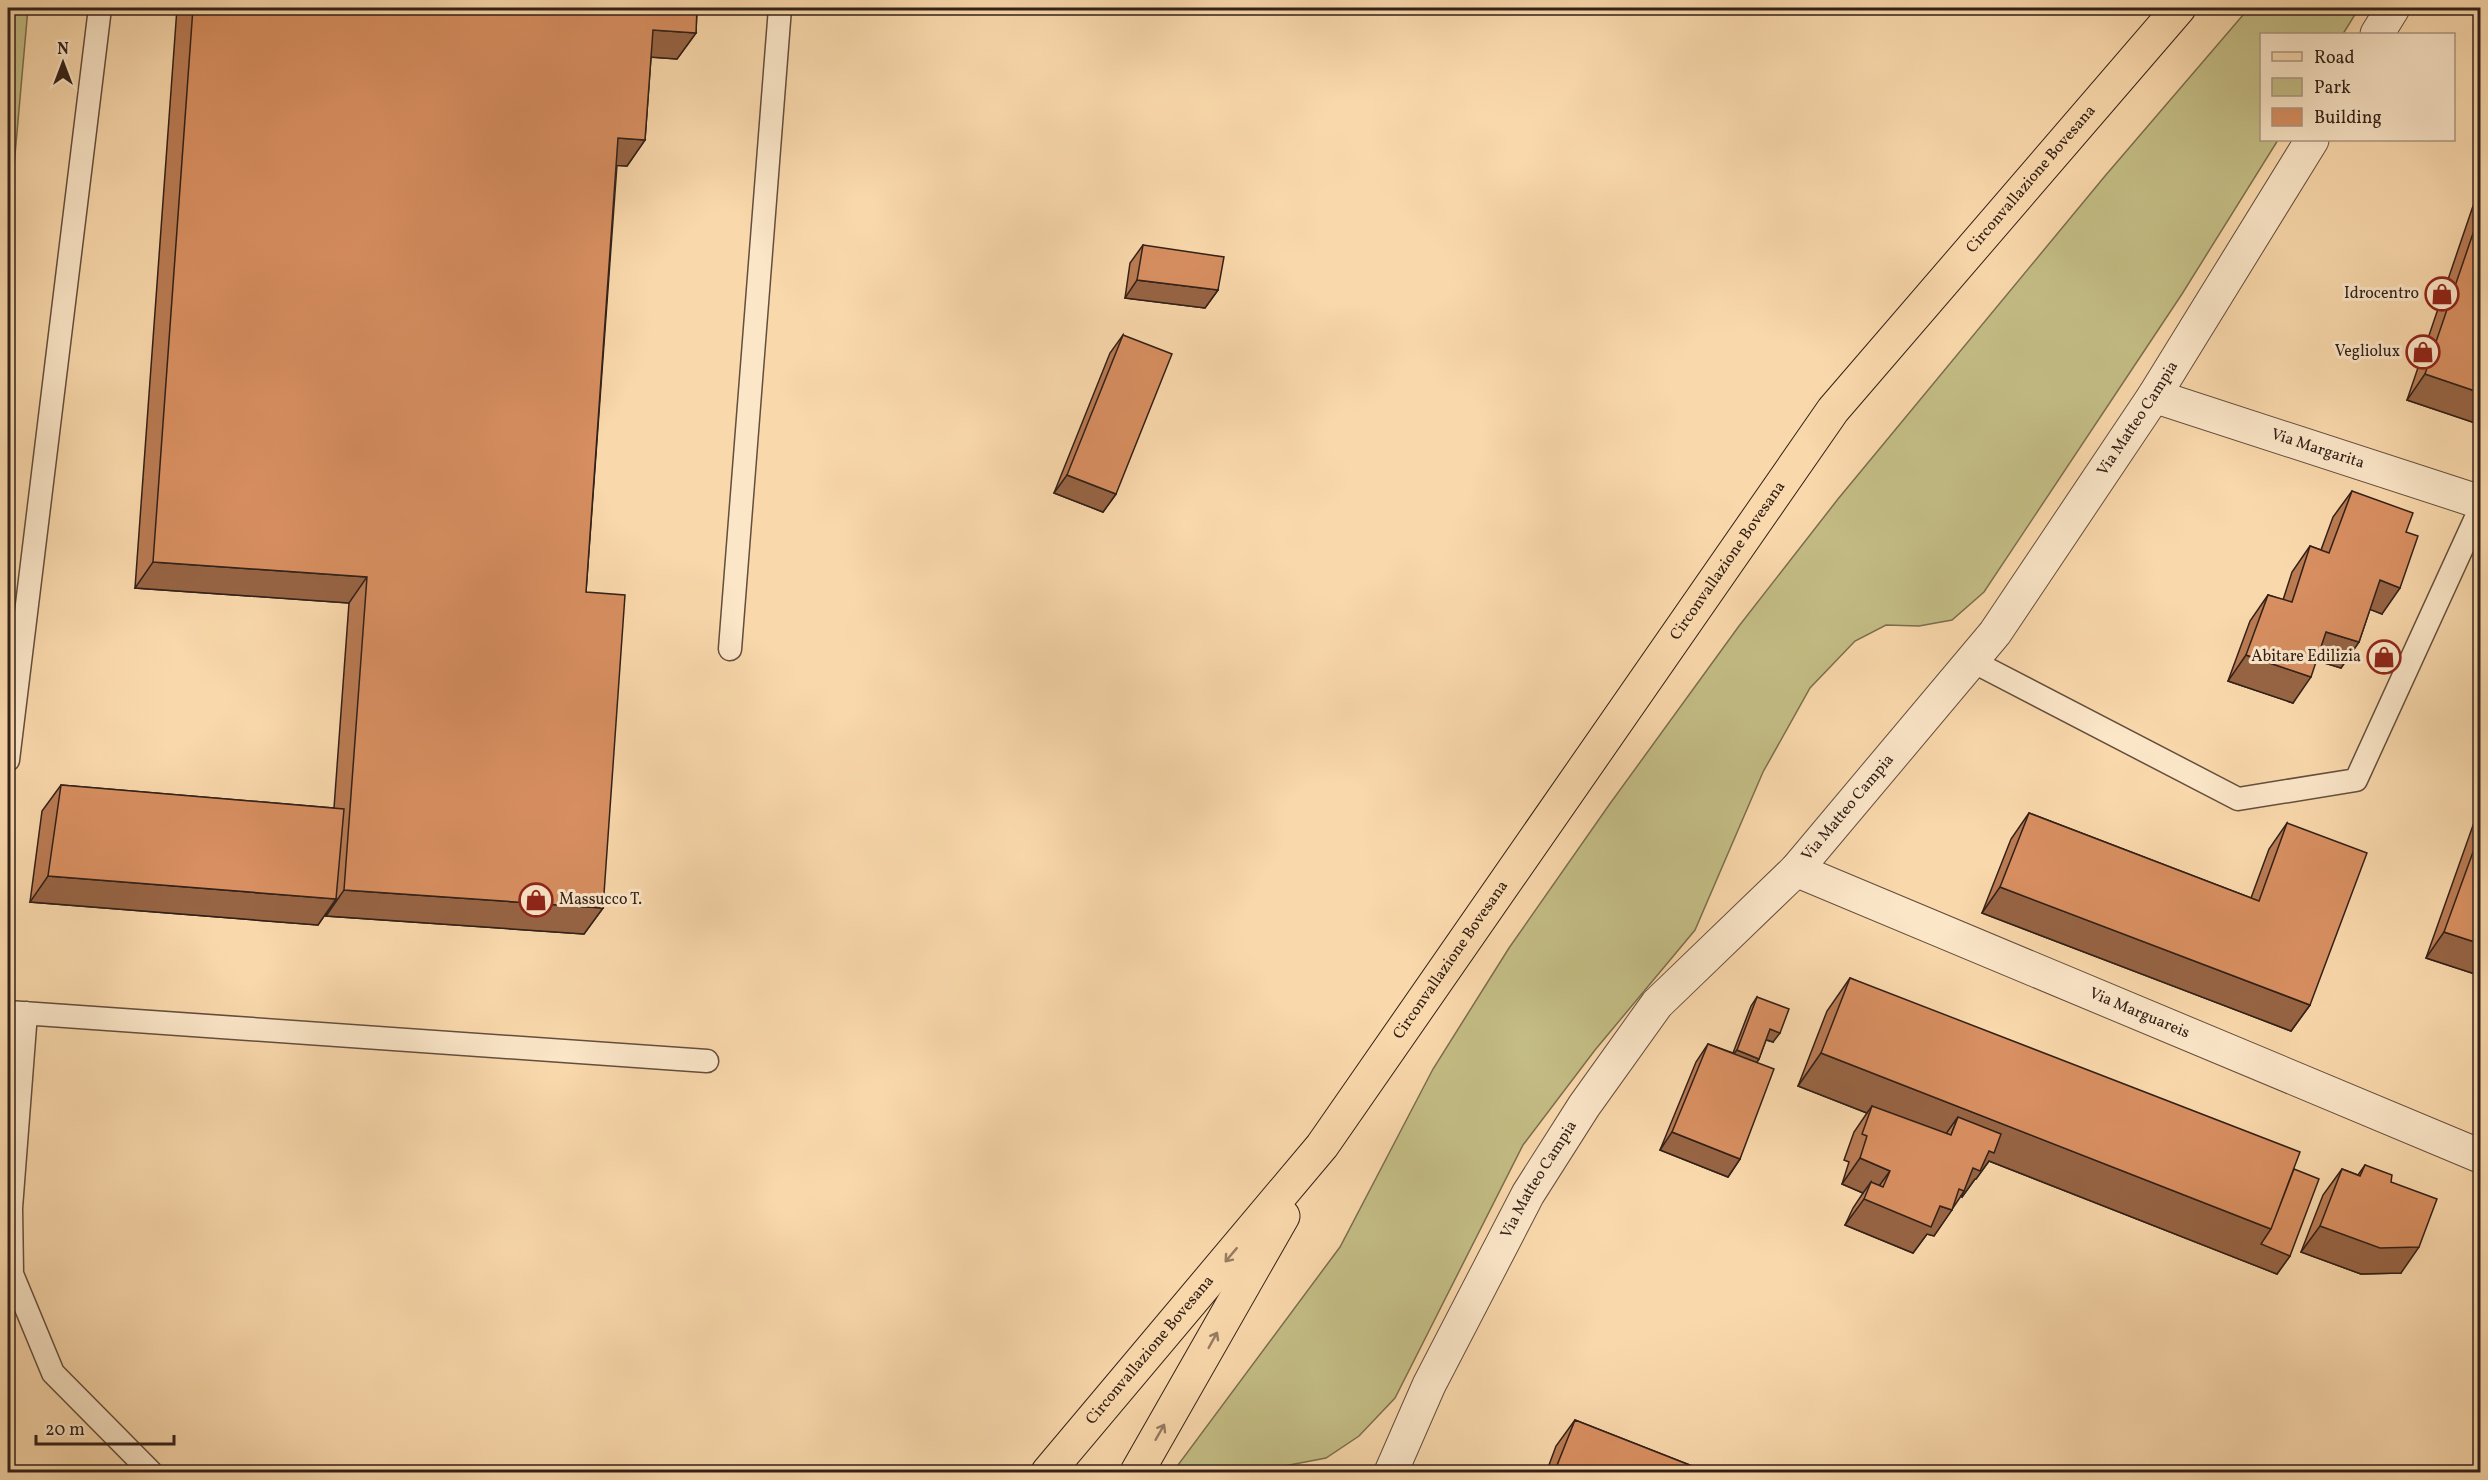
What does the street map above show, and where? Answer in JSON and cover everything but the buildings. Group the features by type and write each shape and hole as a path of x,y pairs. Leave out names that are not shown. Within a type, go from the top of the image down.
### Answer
{"main road":[{"name":"Circonvallazione Bovesana","path":"1048,1473 1322,1146 1833,410 2179,8"},
{"name":"Circonvallazione Bovesana","path":"1137,1473 1322,1146"}],"street":[{"path":"2377,33 2393,8"},
{"name":"Via Matteo Campia","path":"1391,1473 1429,1385 1528,1194 1584,1106 1657,1004 1796,870 1995,633 2154,396 2311,141"},
{"name":"Via Margarita","path":"2154,396 2481,502"},
{"name":"Via Marguareis","path":"1796,870 2481,1156"}],"lane":[{"path":"8,760 100,8"},
{"path":"730,649 780,8"},
{"path":"1972,662 2238,799 2356,780 2481,509"},
{"path":"151,1473 53,1373 12,1274 11,1208 17,1013 706,1061"}],"green space":[{"path":"8,8 28,8 8,234"},
{"path":"2249,8 2359,8 2344,33 2260,33 2260,141 2277,141 2182,294 1984,592 1952,620 1919,626 1886,625 1855,641 1810,688 1763,772 1695,930 1595,1050 1523,1145 1395,1398 1359,1436 1326,1458 1279,1467 1209,1472 1184,1472 1175,1469 1340,1247 1433,1069 1509,948 1609,805 1739,626 1838,499 2105,176"}],"place":[{"name":"Idrocentro","path":"2442,294"},
{"name":"Vegliolux","path":"2423,352"},
{"name":"Abitare Edilizia","path":"2384,657"},
{"name":"Massucco T.","path":"536,900"}]}
